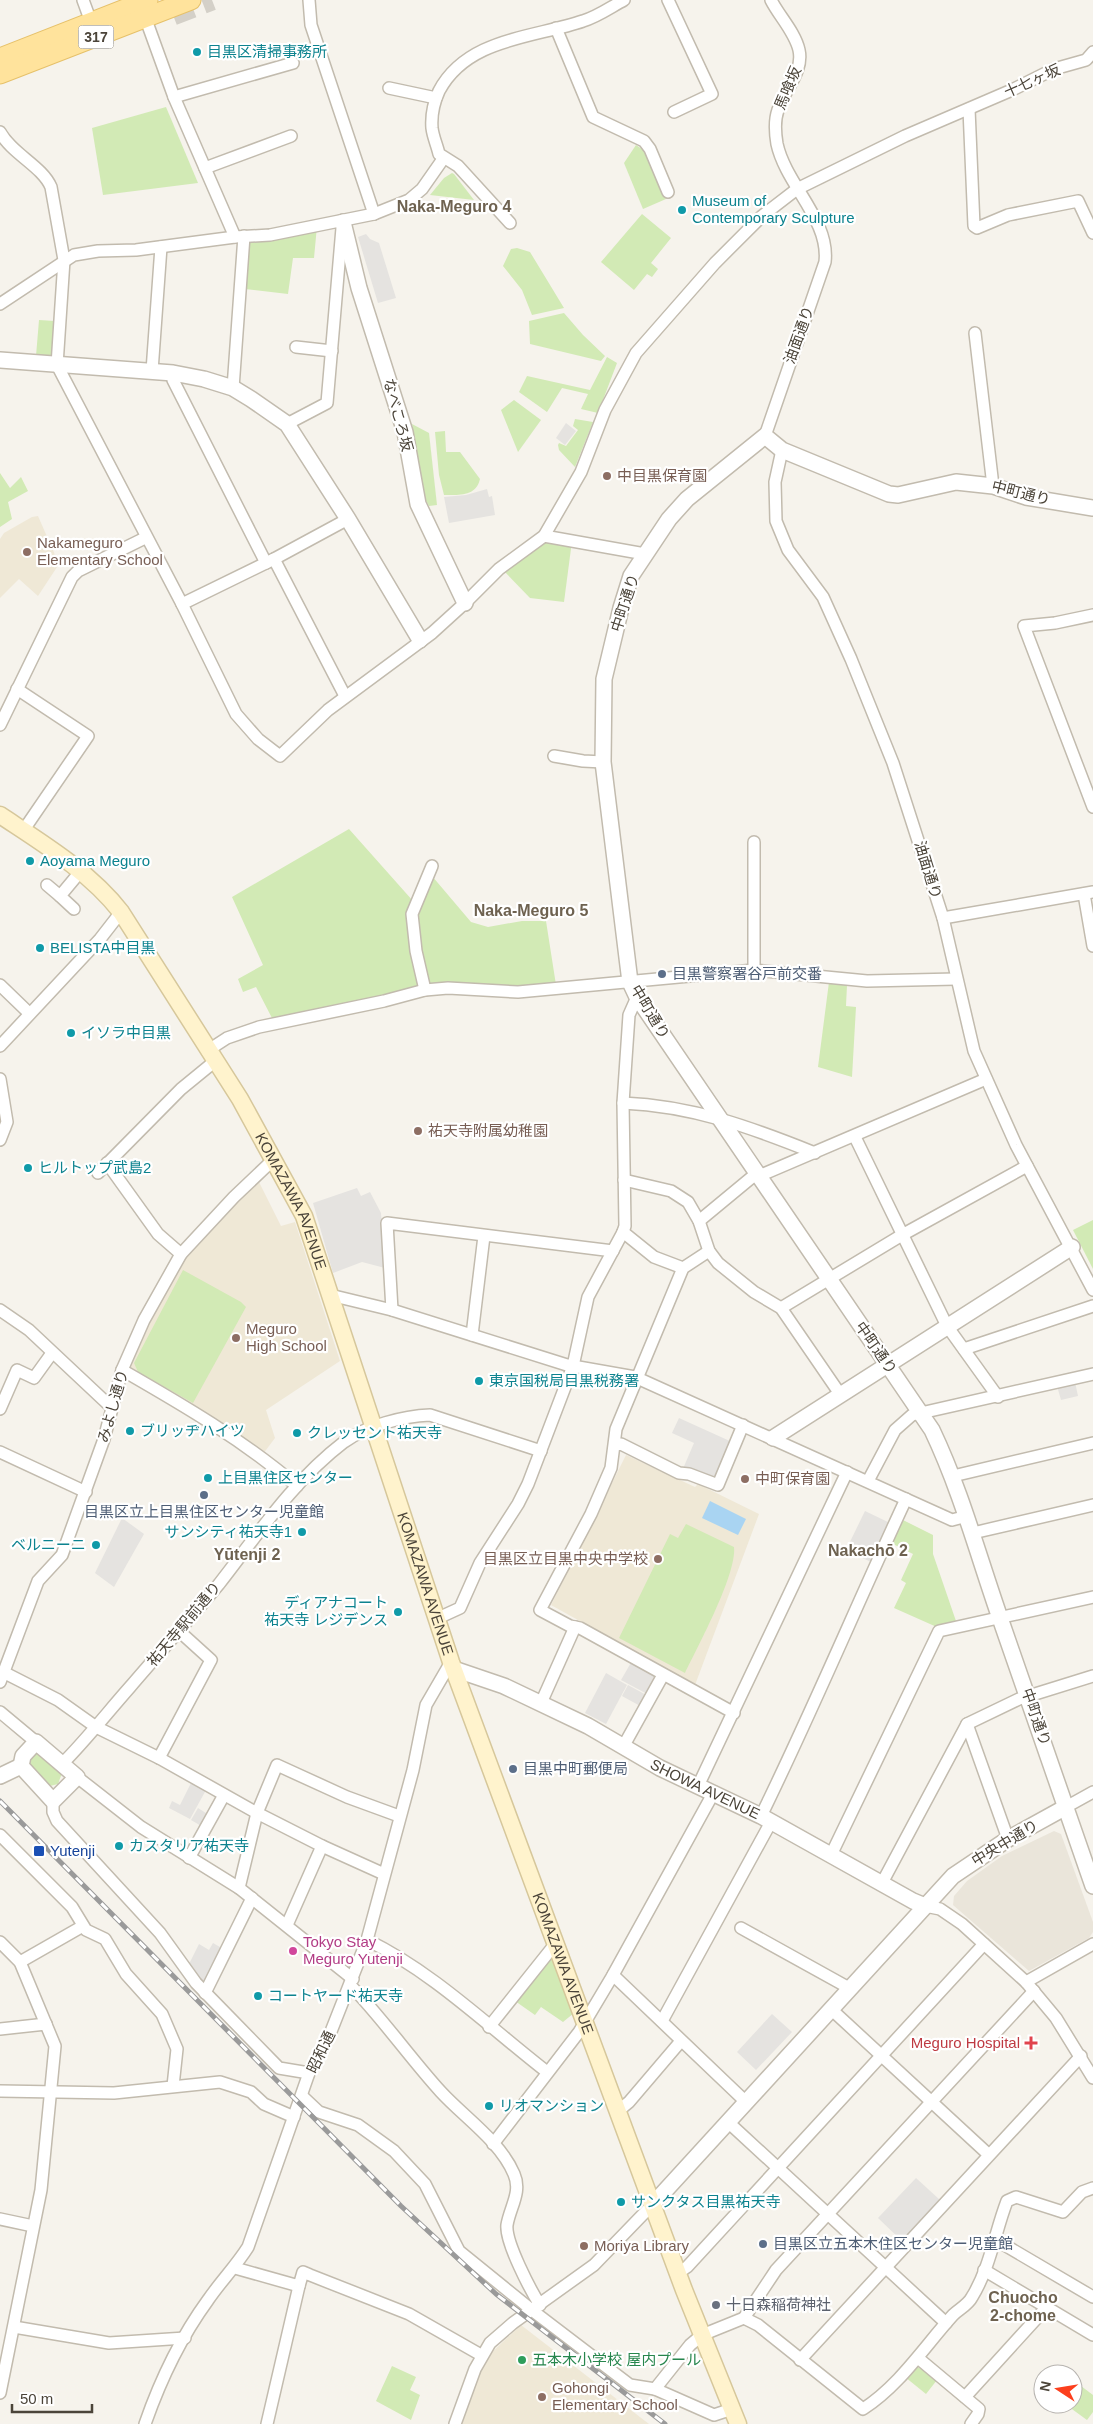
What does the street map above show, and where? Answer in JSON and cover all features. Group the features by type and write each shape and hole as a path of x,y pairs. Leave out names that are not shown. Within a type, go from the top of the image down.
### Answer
{"main road":[{"name":"317","path":"0,58 92,22 192,0"},
{"name":"317","path":"0,74 146,9"},
{"name":"KOMAZAWA AVENUE","path":"0,815 80,872 102,890 121,912 240,1100 304,1216 452,1665 678,2273 735,2417"}],"street":[{"path":"83,0 92,22"},
{"path":"309,0 310,25 374,214"},
{"path":"510,223 458,166 443,159 439,154 432,127 436,98 446,79 463,62 484,49 584,21 624,0"},
{"path":"668,0 712,94 674,112"},
{"name":"馬喰坂","path":"770,0 797,44 800,56 798,70 778,109 775,125 778,146 796,189 823,233"},
{"path":"146,9 174,97 205,168 240,236 232,388"},
{"path":"556,28 593,117 644,141 650,149 668,192"},
{"name":"十七ヶ坂","path":"544,536 581,472 606,410 636,353 715,263 762,216 796,189 905,136 1054,69 1086,60 1093,52"},
{"path":"174,97 293,63"},
{"path":"389,88 436,98"},
{"path":"969,108 974,226 977,228 1008,215 1078,201 1093,233"},
{"path":"0,132 10,146 50,182 64,260 57,365 145,538 182,604 236,714 258,739 280,756 345,696 466,604 499,569 544,536 645,554"},
{"path":"205,168 290,136"},
{"path":"0,304 74,255 98,251 161,247 240,236 270,235 342,222 374,214 409,200 422,189 443,159"},
{"path":"288,424 328,403 342,222"},
{"name":"なべころ坂","path":"342,222 360,288 406,432 418,504 466,604"},
{"name":"油面通り","path":"765,436 825,262 826,251 823,233"},
{"path":"152,371 161,247"},
{"path":"975,333 993,486"},
{"path":"296,347 332,350"},
{"path":"0,360 152,371 204,378 232,388 288,424 348,519 420,640"},
{"path":"173,373 173,380 345,696"},
{"name":"中町通り","path":"1093,508 1026,497 993,486 956,482 898,495 889,494 782,450 765,436 687,499 669,519 631,576 604,679 603,762 630,982 637,997 718,1117 922,1414 953,1476 1093,1886"},
{"name":"油面通り","path":"782,450 775,482 776,521 788,550 823,597 851,659 902,789 943,918 974,1051 1027,1166 1072,1247 1093,1290"},
{"path":"182,604 270,561 348,519"},
{"path":"0,725 72,577 78,571 145,538"},
{"path":"1093,615 1055,623 1024,626 1093,807"},
{"path":"17,689 88,736 23,830"},
{"path":"554,756 603,762"},
{"path":"754,842 754,970"},
{"path":"425,990 416,951 412,914 432,866"},
{"path":"60,896 80,872"},
{"path":"47,885 74,909"},
{"path":"943,918 1089,893 1093,946"},
{"path":"0,1046 79,962 121,912"},
{"path":"98,1173 181,1089 227,1038 259,1027 384,1001 425,990 448,988 518,992 754,970 867,981 956,978"},
{"path":"0,985 29,1013"},
{"path":"436,1619 460,1608 480,1563 518,1504 542,1451 573,1366 588,1297 625,1226 623,1102 629,1014 637,997"},
{"path":"0,1079 7,1122 0,1140"},
{"path":"699,1221 758,1175 855,1136 986,1079"},
{"path":"623,1102 664,1105 718,1117 815,1152"},
{"path":"855,1136 947,1326 998,1397"},
{"name":"みよし通り","path":"2,1678 38,1581 62,1555 104,1439 122,1370 144,1320 181,1254 234,1197 274,1159"},
{"path":"107,1163 158,1234 181,1254"},
{"path":"781,1308 902,1235 1027,1166"},
{"path":"624,1180 679,1194 688,1202 699,1221 710,1251 729,1274 781,1308 840,1394"},
{"path":"392,1310 388,1223 613,1250"},
{"path":"623,1232 654,1257 683,1268"},
{"path":"472,1336 484,1236"},
{"path":"773,1438 1072,1247"},
{"path":"710,1251 683,1268 616,1429 611,1468 540,1610 734,1713"},
{"path":"330,1295 392,1310 573,1366 638,1378 952,1520 967,1516"},
{"path":"964,1349 1093,1306"},
{"path":"0,1310 29,1330 111,1407"},
{"path":"0,1409 18,1370 34,1378 52,1353"},
{"path":"122,1370 195,1411 210,1424 260,1454 297,1486"},
{"path":"868,1481 896,1430 912,1415 1093,1374"},
{"name":"祐天寺駅前通り","path":"62,1764 179,1631 219,1583 265,1522 297,1486 345,1442 398,1419 430,1415 542,1451"},
{"path":"615,1445 621,1444 679,1473 689,1474 718,1485 743,1425"},
{"path":"953,1476 1093,1443"},
{"path":"0,1452 86,1492"},
{"path":"698,1786 847,1472"},
{"path":"662,2022 766,1819 831,1660 906,1499"},
{"path":"973,1533 1093,1505"},
{"path":"831,1855 939,1631 1093,1597"},
{"path":"541,1703 575,1627"},
{"path":"159,1758 211,1660 179,1631"},
{"name":"SHOWA AVENUE","path":"452,1665 541,1703 660,1768 714,1792 766,1819 925,1906"},
{"name":"昭和通","path":"145,2424 158,2390 185,2338 208,2300 235,2268 248,2247 257,2225 310,2073 330,2034 367,1940 413,1770 426,1704 452,1665"},
{"path":"623,1747 663,1675"},
{"path":"882,1883 967,1724 1028,1695 1093,1676"},
{"path":"2,1678 58,1700 96,1727 159,1758 257,1813 322,1846 384,1874"},
{"path":"0,1712 77,1777 141,1827 239,1888 287,1924 352,1982 442,2093 493,2144 514,2174 518,2187 507,2226 513,2250 537,2308"},
{"path":"967,1724 1008,1839"},
{"path":"21,1766 23,1756 36,1742"},
{"path":"239,1888 257,1813 277,1765 347,1797 399,1816"},
{"path":"0,1776 21,1766"},
{"path":"21,1766 53,1801 53,1812 57,1821 160,1933 205,1993 278,2068 310,2073"},
{"path":"53,1801 77,1777"},
{"path":"493,2144 585,2022 714,1792"},
{"name":"中央中通り","path":"653,2204 953,1876 1008,1839 1093,1792"},
{"path":"189,1858 224,1795"},
{"path":"0,1835 72,1907 86,1930 105,1939 126,1974 162,2014 177,2048 173,2086"},
{"path":"287,1924 322,1846"},
{"path":"205,1993 252,1898"},
{"path":"925,1906 940,1909 962,1924 1030,1986 1056,2018 1093,2076"},
{"path":"20,1962 83,1926"},
{"path":"741,1928 851,1989"},
{"path":"367,1940 394,1953 435,1982 547,2072"},
{"path":"0,1942 20,1962 55,2046 40,2190 0,2392"},
{"path":"489,2027 556,1943"},
{"path":"678,2273 687,2267 984,1944"},
{"path":"655,2389 690,2345 702,2335 744,2318 776,2270 931,2103 1030,1986 1093,1944"},
{"path":"613,1975 746,2102"},
{"path":"832,2010 988,2154"},
{"path":"0,2029 46,2024"},
{"path":"618,2111 629,2102 682,2041"},
{"path":"800,2360 988,2154 1081,2056"},
{"path":"0,2091 114,2093 209,2082 230,2084 251,2092 264,2104 294,2117"},
{"path":"302,2096 318,2112 358,2124 394,2151 425,2184 459,2251 537,2308 630,2385 655,2389 714,2415 735,2417"},
{"path":"728,2122 946,2323"},
{"path":"744,2318 758,2325 863,2409 876,2400 918,2358 946,2323 973,2297 996,2240 1007,2201 1011,2198 1063,2212 1082,2192 1093,2188"},
{"path":"455,2424 481,2355 490,2343 513,2323 537,2308 594,2265 653,2204"},
{"path":"0,2219 33,2226"},
{"path":"996,2240 1093,2297"},
{"path":"235,2268 299,2286"},
{"path":"984,2270 1093,2335"},
{"path":"267,2424 303,2272 409,2314 481,2355"},
{"path":"965,2397 1046,2308"},
{"path":"14,2327 110,2343 185,2338"},
{"path":"918,2358 979,2409 971,2424"}],"shaded area":[{"path":"366,234 370,239 379,243 396,298 378,303 358,237"},
{"path":"566,423 576,431 565,445 556,438"},
{"path":"487,489 489,497 492,496 495,515 449,523 444,497 466,495"},
{"name":"Nakameguro Elementary School","path":"38,516 59,564 38,596 19,579 0,598 0,539 4,533 32,517"},
{"name":"Meguro High School","path":"257,1178 281,1226 295,1222 340,1361 266,1410 275,1438 263,1454 133,1374 129,1362 183,1255"},
{"path":"357,1188 361,1196 370,1192 381,1213 385,1268 362,1262 333,1273 313,1203"},
{"path":"1075,1382 1078,1396 1061,1400 1057,1386"},
{"path":"679,1418 732,1442 716,1482 682,1471 694,1443 672,1433"},
{"name":"目黒区立目黒中央中学校","path":"626,1455 695,1487 698,1484 759,1514 695,1685 551,1605"},
{"path":"865,1511 890,1523 871,1562 846,1550"},
{"path":"122,1518 144,1534 114,1587 95,1573"},
{"path":"632,1661 657,1675 649,1695 621,1680"},
{"path":"606,1673 627,1685 606,1724 585,1713"},
{"path":"628,1685 648,1696 642,1707 622,1696"},
{"path":"191,1783 206,1790 190,1819 169,1808 172,1801 180,1805"},
{"path":"198,1808 209,1815 203,1827 191,1820"},
{"path":"1054,1831 1061,1834 1093,1922 1093,1932 1089,1938 1029,1971 953,1905 954,1896 967,1881 1002,1856"},
{"path":"213,1943 225,1950 206,1988 188,1966 199,1944 209,1950"},
{"path":"772,2014 792,2032 756,2070 737,2052"},
{"path":"916,2178 940,2200 902,2241 878,2218"},
{"name":"Gohongi Elementary School","path":"521,2325 649,2424 461,2424 481,2369 489,2355"}],"green space":[{"path":"166,107 198,183 103,195 92,128"},
{"path":"636,145 646,152 666,199 643,209 624,163"},
{"path":"452,173 474,200 430,195 444,178"},
{"path":"642,214 671,238 651,263 658,269 652,277 647,274 634,290 601,262"},
{"path":"317,226 314,258 293,258 288,294 245,289 247,242 250,238"},
{"path":"517,248 530,252 564,308 532,315 522,290 503,266 511,249"},
{"path":"564,313 605,356 601,361 530,344 529,321"},
{"path":"39,320 55,321 53,356 51,357 36,356"},
{"path":"607,357 617,363 598,413 581,409 588,394 562,388 547,412 519,392 527,376 590,390"},
{"path":"514,400 541,420 518,452 501,410"},
{"path":"575,419 593,422 575,467 559,450 558,445 559,443 566,446 578,430 573,426"},
{"path":"412,424 429,433 437,505 429,506 425,499"},
{"path":"445,431 446,452 460,452 480,479 475,489 466,494 444,495 439,475 435,432"},
{"path":"0,473 10,488 21,477 28,491 8,502 12,519 0,527"},
{"path":"544,536 572,541 564,602 530,598 502,569"},
{"path":"349,829 413,901 420,984 417,988 363,1002 273,1020 256,987 243,992 238,979 263,965 232,897"},
{"path":"432,876 471,922 488,927 522,921 546,921 556,985 508,989 432,986 427,983 419,949 416,914"},
{"path":"829,982 847,985 846,1006 856,1007 852,1077 818,1067"},
{"path":"1093,1220 1093,1269 1073,1230"},
{"path":"183,1270 241,1302 246,1307 193,1403 138,1372 134,1363"},
{"path":"901,1519 933,1535 933,1554 957,1624 939,1628 894,1608 906,1583 901,1580 913,1554 889,1542"},
{"path":"686,1524 734,1547 733,1559 723,1592 685,1673 619,1638 670,1534 678,1538"},
{"path":"33,1754 41,1754 62,1773 58,1784 50,1786 28,1765"},
{"path":"553,1953 574,2013 563,2022 541,2007 535,2015 515,2001"},
{"path":"915,2365 937,2380 926,2394 905,2377"},
{"path":"392,2366 416,2377 410,2390 420,2395 411,2420 376,2401"},
{"path":"1083,2388 1093,2395 1093,2412 1087,2420 1079,2414 1083,2414"}],"water":[{"path":"710,1501 746,1519 738,1535 702,1518"}],"tunnel":[{"path":"173,15 212,0"}],"railway":[{"path":"0,1801 401,2206 496,2294 665,2424"}],"place":[{"name":"目黒区清掃事務所","path":"197,52"},
{"name":"Museum of Contemporary Sculpture","path":"682,210"},
{"name":"中目黒保育園","path":"607,476"},
{"name":"Nakameguro Elementary School","path":"27,552"},
{"name":"Aoyama Meguro","path":"30,861"},
{"name":"BELISTA中目黒","path":"40,948"},
{"name":"目黒警察署谷戸前交番","path":"662,974"},
{"name":"イソラ中目黒","path":"71,1033"},
{"name":"祐天寺附属幼稚園","path":"418,1131"},
{"name":"ヒルトップ武島2","path":"28,1168"},
{"name":"Meguro High School","path":"236,1338"},
{"name":"東京国税局目黒税務署","path":"479,1381"},
{"name":"ブリッヂハイツ","path":"130,1431"},
{"name":"クレッセント祐天寺","path":"297,1433"},
{"name":"上目黒住区センター","path":"208,1478"},
{"name":"中町保育園","path":"745,1479"},
{"name":"目黒区立上目黒住区センター児童館","path":"204,1495"},
{"name":"サンシティ祐天寺1","path":"302,1532"},
{"name":"ベルニーニ","path":"96,1545"},
{"name":"目黒区立目黒中央中学校","path":"658,1559"},
{"name":"ディアナコート 祐天寺 レジデンス","path":"398,1612"},
{"name":"目黒中町郵便局","path":"513,1769"},
{"name":"カスタリア祐天寺","path":"119,1846"},
{"name":"Yutenji","path":"39,1851"},
{"name":"Tokyo Stay Meguro Yutenji","path":"293,1951"},
{"name":"コートヤード祐天寺","path":"258,1996"},
{"name":"Meguro Hospital","path":"1031,2043"},
{"name":"リオマンション","path":"489,2106"},
{"name":"サンクタス目黒祐天寺","path":"621,2202"},
{"name":"目黒区立五本木住区センター児童館","path":"763,2244"},
{"name":"Moriya Library","path":"584,2246"},
{"name":"十日森稲荷神社","path":"716,2305"},
{"name":"五本木小学校 屋内プール","path":"522,2360"},
{"name":"Gohongi Elementary School","path":"542,2397"}],"district":[{"name":"Naka-Meguro 4","path":"454,206"},
{"name":"Naka-Meguro 5","path":"531,910"},
{"name":"Nakachō 2","path":"868,1550"},
{"name":"Yūtenji 2","path":"247,1554"},
{"name":"Chuocho 2-chome","path":"1023,2306"}]}
